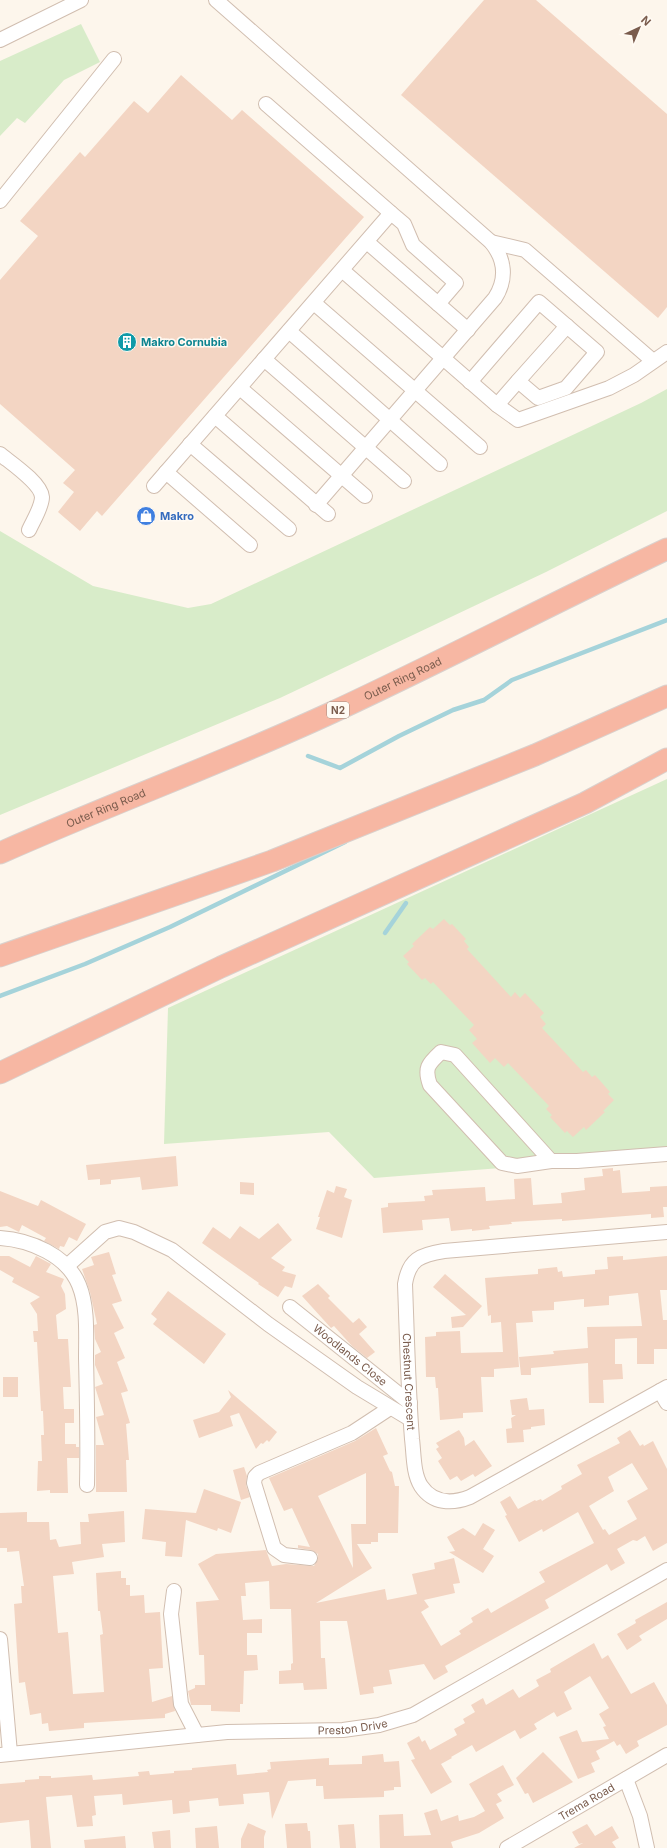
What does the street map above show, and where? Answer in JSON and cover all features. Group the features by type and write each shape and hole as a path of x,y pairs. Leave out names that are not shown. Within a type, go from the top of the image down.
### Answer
{"highway":[{"name":"Outer Ring Road","path":"0,853 52,830 207,768 332,712 667,549"},
{"path":"0,956 272,861 535,755 667,696"},
{"path":"0,1073 221,967 585,803 667,759"}],"street":[{"path":"0,40 81,0"},
{"path":"216,0 491,242 502,262 504,277 495,298 316,505"},
{"path":"0,201 114,60"},
{"path":"266,104 404,224 413,245 456,283 438,304"},
{"path":"154,486 391,214"},
{"path":"367,242 468,330"},
{"path":"491,242 525,250 653,361"},
{"path":"342,270 470,382 497,405 518,420 609,388 667,352"},
{"path":"314,302 480,447"},
{"path":"470,382 539,302 597,352 566,388 538,398 518,381"},
{"path":"497,405 566,326"},
{"path":"289,331 440,464"},
{"path":"264,359 404,481"},
{"path":"240,388 365,496"},
{"path":"215,416 328,514"},
{"path":"190,444 288,529"},
{"path":"0,454 38,488 42,496 41,503 29,530"},
{"path":"166,472 250,545"},
{"path":"551,1161 455,1055 440,1052 430,1062 427,1068 426,1076 430,1085 502,1163 517,1166 551,1161 577,1161 667,1154"},
{"path":"67,1266 105,1232 119,1228 134,1232 172,1250 268,1324 390,1408 410,1419"},
{"name":"Chestnut Crescent","path":"665,1393 470,1497 448,1503 439,1501 429,1495 416,1478 410,1419 405,1284 410,1266 426,1254 444,1251 667,1232"},
{"path":"0,1238 13,1239 38,1247 60,1258 79,1285 85,1312 89,1432 87,1485"},
{"name":"Woodlands Close","path":"290,1307 410,1403"},
{"path":"310,1558 284,1555 274,1548 254,1483 255,1477 259,1472 352,1433 390,1408"},
{"name":"Preston Drive","path":"5,1754 227,1732 343,1730 379,1725 413,1715 667,1570"},
{"path":"174,1591 171,1614 181,1704 197,1735"},
{"path":"0,1639 5,1754"},
{"name":"Trema Road","path":"507,1848 667,1755"},
{"path":"626,1779 640,1816 647,1848"}],"green space":[{"path":"81,24 100,62 64,80 25,123 17,118 0,136 0,61"},
{"path":"667,389 667,511 546,572 280,698 0,815 0,531 93,586 188,608 211,604 641,403"},
{"path":"667,779 667,1155 374,1178 329,1132 164,1144 168,1008"}],"building":[{"path":"484,0 536,0 667,114 667,307 658,318 401,95"},
{"name":"Makro Cornubia","path":"181,75 232,120 242,110 364,217 102,516 97,511 80,531 58,512 74,492 63,483 75,470 0,404 0,280 38,236 20,221 80,152 85,157 134,101 148,113"},
{"path":"444,919 450,925 452,924 466,939 464,941 469,947 467,949 511,997 515,992 520,998 525,993 544,1013 540,1017 546,1024 542,1028 583,1072 586,1070 592,1077 595,1075 610,1092 608,1094 614,1100 603,1111 605,1112 586,1130 584,1127 573,1137 567,1131 565,1133 550,1117 552,1115 546,1109 549,1106 508,1063 504,1067 495,1058 490,1063 472,1043 477,1039 469,1030 474,1025 433,982 431,984 425,978 422,980 407,964 409,962 403,956 414,946 412,944 430,927 433,929"},
{"path":"176,1156 178,1186 142,1190 140,1177 111,1180 111,1184 100,1185 100,1179 88,1180 86,1165"},
{"path":"613,1168 613,1171 620,1170 622,1193 650,1191 650,1187 667,1186 667,1207 663,1207 664,1217 651,1218 651,1214 562,1221 562,1219 511,1222 512,1224 489,1226 490,1229 472,1231 472,1229 451,1231 449,1218 422,1220 423,1230 383,1233 381,1208 388,1207 388,1203 425,1201 424,1196 433,1195 432,1190 485,1187 486,1201 515,1199 514,1179 531,1178 533,1205 562,1203 561,1193 585,1190 584,1178 603,1176 602,1169"},
{"path":"240,1182 254,1183 254,1195 240,1194"},
{"path":"336,1186 347,1189 344,1197 352,1200 342,1238 316,1229 320,1217 318,1217 327,1190 334,1193"},
{"path":"0,1191 38,1206 41,1200 86,1224 77,1241 69,1237 64,1247 60,1246 59,1249 44,1241 46,1238 22,1225 19,1232 7,1226 0,1227"},
{"path":"278,1223 292,1240 271,1258 285,1267 282,1271 296,1275 292,1288 285,1286 278,1297 202,1243 213,1227 230,1239 240,1226 259,1239"},
{"path":"109,1252 116,1274 112,1275 122,1301 112,1304 124,1328 114,1333 125,1358 117,1362 128,1391 121,1393 130,1423 126,1424 129,1460 126,1460 127,1492 96,1492 96,1445 104,1445 96,1417 104,1415 95,1387 103,1384 95,1365 95,1355 101,1352 95,1339 94,1325 97,1324 90,1292 82,1269 94,1265 91,1257"},
{"path":"0,1256 9,1256 30,1267 36,1256 51,1264 46,1272 64,1279 61,1286 65,1294 66,1309 56,1315 58,1339 68,1339 71,1387 63,1387 64,1409 74,1409 74,1423 65,1423 65,1444 76,1444 76,1447 79,1447 79,1458 67,1458 68,1493 50,1493 50,1490 37,1491 38,1461 42,1461 41,1435 44,1435 37,1342 34,1342 33,1331 38,1331 37,1314 30,1303 40,1297 12,1282 14,1278 0,1270"},
{"path":"623,1256 623,1260 667,1256 667,1290 660,1290 663,1320 667,1320 667,1349 654,1349 654,1364 637,1364 637,1338 615,1339 615,1364 622,1364 623,1379 603,1380 604,1403 589,1403 588,1363 531,1368 531,1375 521,1375 519,1357 554,1354 553,1351 588,1348 587,1327 642,1326 638,1293 609,1296 609,1305 584,1307 584,1299 554,1302 554,1310 532,1311 533,1322 516,1323 519,1367 494,1369 494,1377 481,1377 483,1412 463,1413 463,1418 440,1420 438,1388 436,1388 435,1377 426,1377 425,1337 436,1336 436,1332 460,1331 461,1353 503,1352 501,1322 491,1323 491,1315 488,1316 485,1278 538,1274 538,1269 557,1267 558,1272 562,1271 563,1277 595,1274 595,1270 608,1269 607,1257"},
{"path":"445,1274 482,1306 463,1327 452,1328 451,1317 466,1315 433,1287"},
{"path":"318,1284 330,1296 328,1298 353,1323 359,1318 367,1327 359,1334 375,1352 367,1358 352,1346 334,1326 331,1328 302,1296"},
{"path":"168,1291 226,1334 204,1364 153,1324 157,1319 151,1314"},
{"path":"3,1377 18,1377 18,1397 3,1397"},
{"path":"228,1390 277,1432 269,1442 267,1440 263,1444 261,1443 256,1449 239,1413 230,1416 233,1426 199,1438 193,1420 219,1412 231,1397"},
{"path":"527,1398 529,1410 544,1409 545,1425 523,1430 524,1442 507,1443 506,1429 512,1428 511,1418 516,1415 512,1415 510,1400"},
{"path":"376,1428 388,1454 383,1456 390,1471 392,1472 395,1486 399,1486 398,1533 378,1533 378,1542 371,1542 371,1544 357,1544 372,1568 316,1603 385,1589 387,1600 417,1594 412,1574 435,1569 434,1563 454,1558 460,1583 453,1584 455,1593 424,1600 429,1607 421,1612 441,1646 461,1634 459,1631 473,1622 471,1618 488,1608 491,1613 545,1582 539,1572 594,1543 578,1512 543,1532 542,1529 519,1542 505,1516 507,1515 500,1502 510,1496 518,1509 535,1500 541,1499 542,1501 562,1489 561,1486 582,1474 577,1465 620,1443 617,1438 630,1430 640,1446 643,1444 644,1446 653,1441 667,1469 667,1543 653,1551 645,1536 637,1541 633,1540 617,1549 625,1563 611,1571 607,1564 545,1600 549,1608 445,1666 448,1672 434,1680 424,1664 389,1670 392,1684 373,1687 374,1693 360,1695 347,1621 320,1621 321,1658 325,1658 327,1689 304,1690 303,1683 279,1684 279,1671 291,1670 291,1664 293,1663 291,1609 270,1609 269,1581 245,1583 246,1596 241,1596 243,1620 262,1619 262,1633 247,1633 247,1655 257,1655 258,1670 244,1671 243,1704 240,1704 240,1712 211,1711 211,1705 191,1705 188,1691 195,1688 195,1685 205,1685 204,1655 199,1655 196,1602 219,1600 198,1564 216,1554 266,1550 272,1566 286,1564 314,1566 318,1559 318,1554 311,1550 298,1548 298,1545 310,1547 292,1508 284,1511 269,1478 355,1441","holes":["632,1463 648,1489 627,1501 637,1519 609,1535 605,1529 603,1530 589,1506 614,1491 608,1477","366,1473 366,1524 351,1524 353,1568 318,1496"]},
{"path":"459,1430 464,1438 465,1446 474,1440 492,1466 475,1477 473,1474 461,1481 457,1476 450,1480 438,1461 442,1458 436,1449 439,1447 436,1443"},
{"path":"244,1467 247,1476 246,1485 250,1497 241,1500 233,1470"},
{"path":"204,1489 241,1502 231,1533 218,1528 217,1531 186,1520 182,1557 165,1556 166,1542 142,1539 145,1509 196,1513"},
{"path":"124,1511 125,1542 102,1544 104,1557 72,1562 74,1574 53,1576 58,1633 68,1632 73,1694 104,1692 100,1635 103,1634 100,1611 98,1611 96,1573 121,1571 121,1578 126,1578 126,1585 130,1585 130,1596 144,1595 145,1613 160,1612 163,1668 149,1669 152,1702 172,1696 175,1711 165,1714 165,1718 84,1723 84,1728 49,1731 48,1723 42,1724 41,1713 30,1715 25,1682 19,1683 14,1604 22,1603 21,1586 24,1586 19,1551 7,1552 7,1548 0,1548 0,1513 27,1512 27,1522 49,1522 50,1540 56,1539 59,1547 81,1544 80,1522 89,1522 88,1514"},
{"path":"483,1523 495,1530 483,1549 494,1556 483,1573 449,1552 455,1551 447,1537 463,1528 475,1536"},
{"path":"667,1602 667,1619 639,1636 642,1640 627,1650 617,1634 636,1623 635,1620"},
{"path":"594,1643 602,1659 608,1655 631,1694 654,1682 667,1705 667,1725 637,1741 639,1746 626,1754 620,1744 617,1746 614,1741 596,1751 600,1759 591,1763 595,1772 578,1779 559,1737 577,1730 582,1742 609,1739 603,1727 606,1726 599,1714 609,1708 590,1676 564,1692 572,1709 557,1717 554,1712 534,1724 537,1729 520,1739 515,1730 476,1752 472,1745 441,1764 452,1782 431,1794 411,1760 415,1759 407,1743 419,1736 422,1742 425,1740 430,1750 457,1735 454,1729 465,1723 463,1719 475,1712 471,1705 483,1698 486,1705 513,1689 519,1698 539,1686 536,1680 551,1672 550,1669"},
{"path":"543,1752 573,1782 533,1803 528,1793 525,1794 516,1778"},
{"path":"383,1754 384,1762 399,1761 401,1787 394,1787 394,1790 384,1791 384,1797 324,1799 323,1786 316,1786 316,1779 288,1781 272,1819 269,1792 243,1794 244,1804 219,1806 218,1798 189,1801 190,1812 173,1814 172,1800 123,1805 122,1794 94,1796 96,1815 92,1816 93,1826 77,1827 72,1795 46,1797 51,1848 31,1848 29,1820 0,1823 0,1784 25,1782 25,1780 39,1779 39,1776 51,1776 51,1778 92,1775 93,1780 139,1776 138,1772 149,1771 150,1775 192,1770 192,1768 236,1764 237,1775 268,1772 267,1770 271,1769 270,1762 329,1758 329,1765 362,1764 362,1756"},
{"path":"503,1765 514,1785 497,1794 502,1801 496,1804 504,1818 479,1833 451,1842 453,1848 380,1848 379,1815 403,1814 404,1836 431,1835 424,1813 437,1809 441,1821 458,1815 459,1821 474,1817 485,1811 469,1784"},
{"path":"248,1823 266,1831 264,1837 264,1848 241,1848 241,1839"},
{"path":"307,1823 308,1831 310,1831 311,1848 287,1848 285,1824"},
{"path":"354,1824 356,1848 340,1848 338,1825"},
{"path":"587,1824 595,1836 612,1826 619,1838 612,1842 616,1848 574,1848 583,1843 579,1844 572,1832"},
{"path":"217,1826 219,1848 196,1848 195,1828"},
{"path":"170,1830 171,1848 154,1848 152,1832"},
{"path":"125,1836 126,1848 85,1848 84,1840"}],"waterway":[{"path":"308,756 340,768 399,736 453,710 484,700 512,680 667,620"},
{"path":"0,996 85,964 170,927 345,842"},
{"path":"385,933 406,903"}],"place":[{"name":"Makro Cornubia","path":"127,342"},
{"name":"Makro","path":"146,516"}]}
